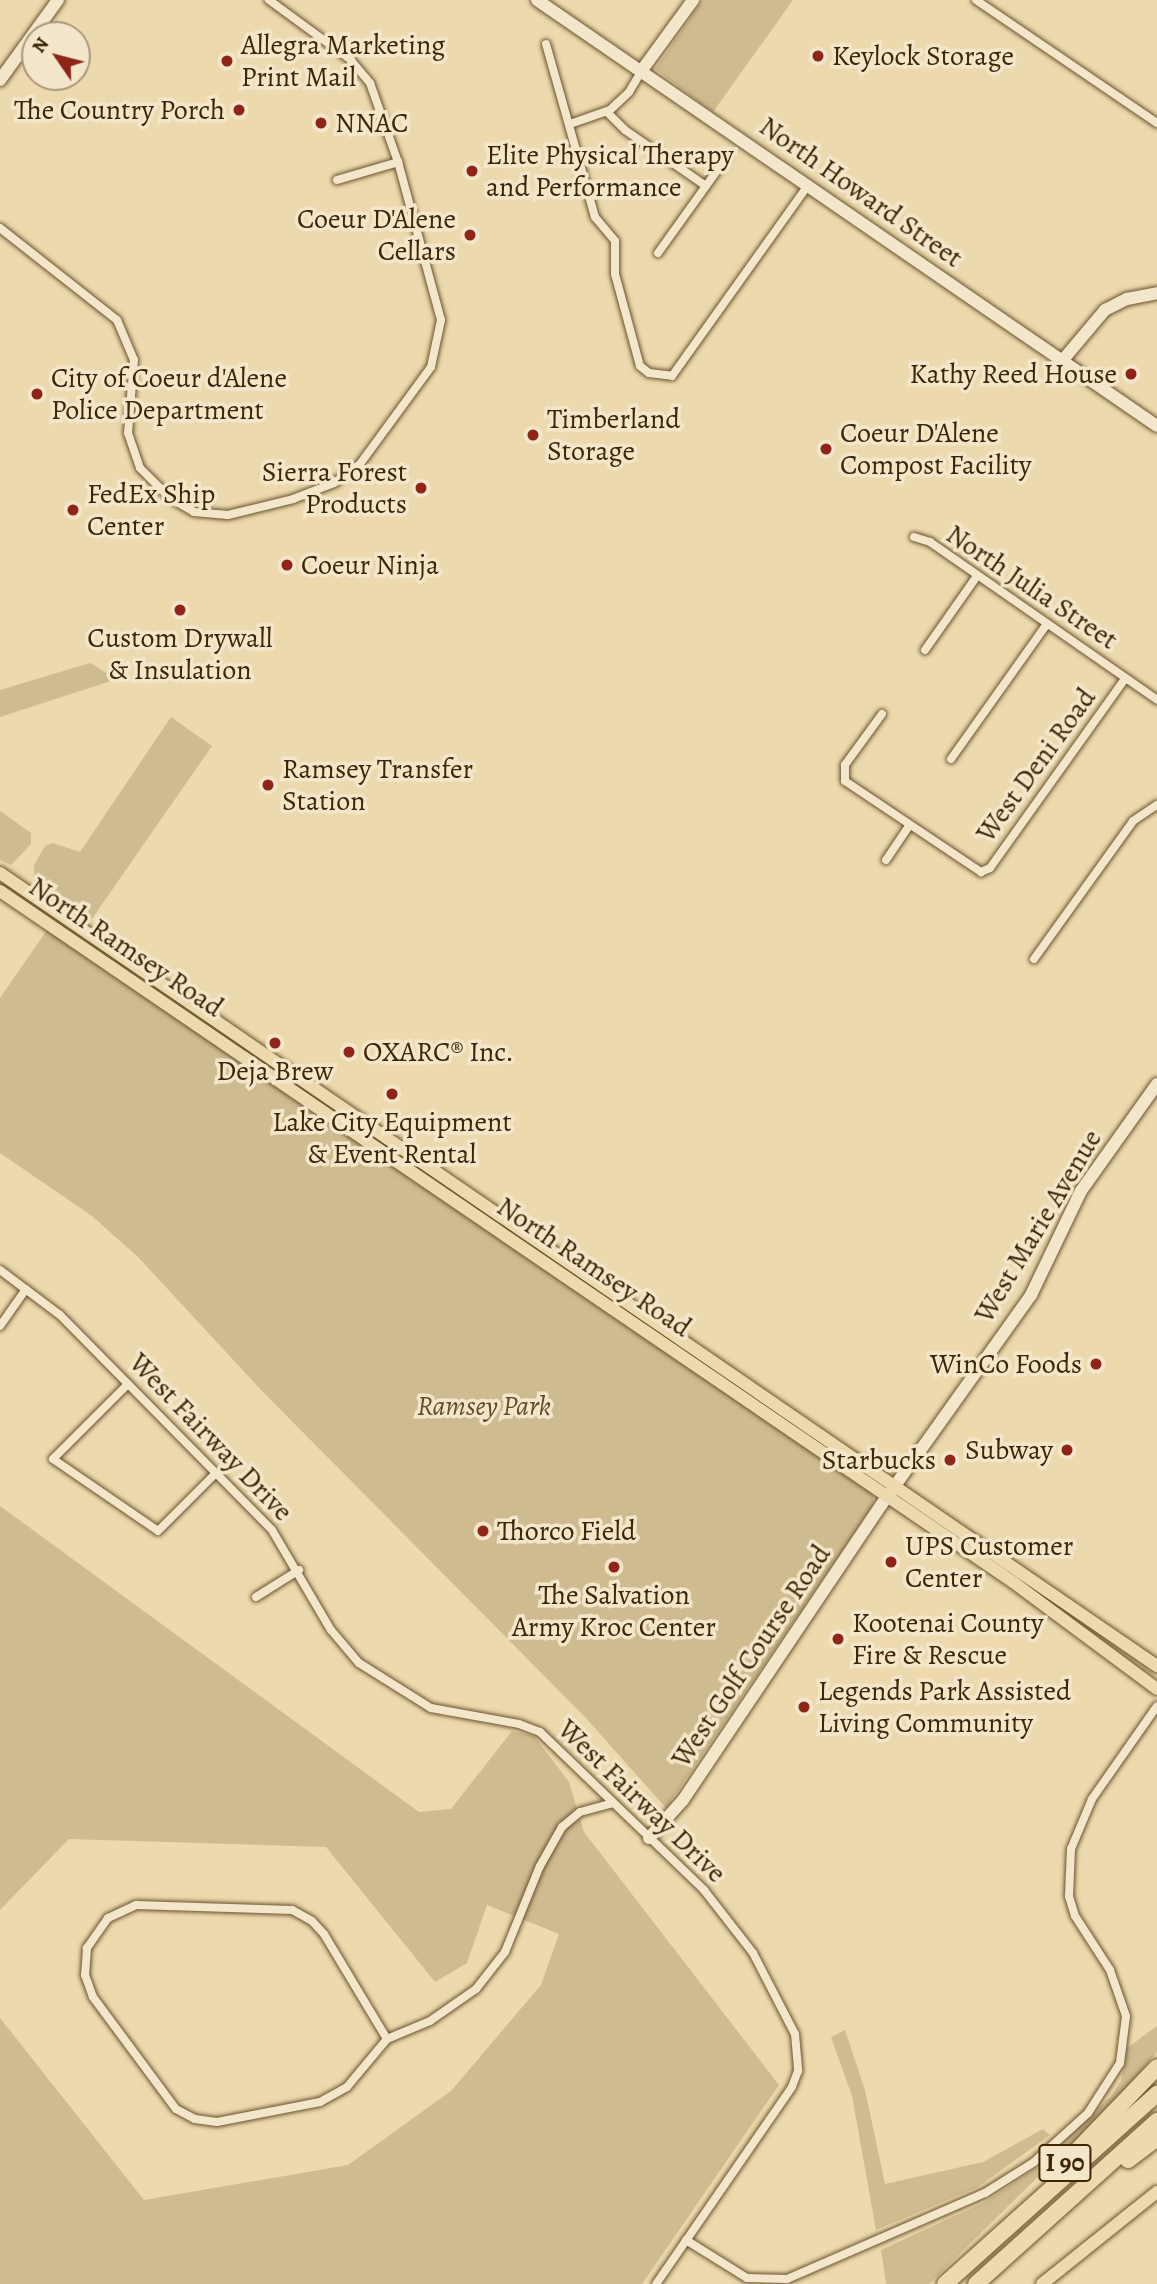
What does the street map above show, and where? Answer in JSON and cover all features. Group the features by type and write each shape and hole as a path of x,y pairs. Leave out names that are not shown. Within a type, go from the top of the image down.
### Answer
{"highway":[{"name":"I 90","path":"973,2259 1157,2067"},
{"name":"I 90","path":"945,2284 1157,2094"},
{"name":"I 90","path":"976,2284 1157,2121"},
{"path":"1024,2241 1157,2137"}],"main road":[{"name":"North Ramsey Road","path":"0,873 897,1485 1157,1666"},
{"name":"North Ramsey Road","path":"0,891 1013,1582 1157,1689"},
{"path":"1042,2284 1157,2192"}],"street":[{"path":"0,80 58,0"},
{"path":"0,228 117,320 134,360 128,433 139,468 170,498 194,512 228,514 293,499 334,483 360,464 431,367 441,320 398,162 374,91 359,68 270,0"},
{"name":"North Howard Street","path":"537,0 1157,426"},
{"path":"570,124 607,112 629,92 693,0"},
{"path":"976,0 1157,122"},
{"path":"546,44 595,217 615,241 615,274 640,366 658,377 672,376 808,185"},
{"path":"607,112 706,186"},
{"path":"658,253 726,158"},
{"path":"337,180 398,162"},
{"path":"1062,361 1105,310 1127,299 1157,293"},
{"name":"North Julia Street","path":"914,537 930,542 1157,700"},
{"path":"925,650 977,576"},
{"path":"951,759 1047,624"},
{"name":"West Deni Road","path":"909,826 981,872 990,868 1125,679"},
{"path":"881,714 845,765 843,776 850,786 909,826 886,860"},
{"path":"1034,959 1133,821 1157,805"},
{"name":"West Marie Avenue","path":"888,1497 1031,1295 1081,1191 1157,1084"},
{"name":"West Fairway Drive","path":"0,1270 26,1289 128,1384 272,1531 299,1570 331,1630 377,1678 431,1709 528,1726 550,1741 704,1890 741,1936 776,1994 798,2046 799,2066 792,2087 656,2284"},
{"path":"0,1326 26,1289"},
{"path":"128,1384 53,1460 158,1531 216,1473"},
{"name":"West Golf Course Road","path":"649,1838 689,1792 888,1497"},
{"path":"256,1597 299,1570"},
{"path":"686,2240 737,2274 767,2282 787,2278 898,2233 985,2193 1034,2162 1083,2118 1112,2081 1126,2037 1126,2016 1110,1970 1075,1916 1069,1896 1070,1849 1092,1799 1157,1706"},
{"path":"387,2039 324,1934 312,1921 292,1910 136,1905 108,1918 87,1948 85,1975 93,1997 163,2095 195,2119 217,2122 327,2100 347,2087 387,2039 452,2008 485,1980 505,1952 540,1866 562,1827 580,1812 613,1803"}],"green space":[{"path":"703,0 793,0 713,112 655,69"},
{"path":"90,663 117,679 0,717 0,690"},
{"path":"171,717 212,746 89,923 35,884 34,865 45,846 53,843 80,852"},
{"path":"0,811 31,833 31,844 11,865 0,860"},
{"name":"Ramsey Park","path":"47,930 873,1494 873,1505 666,1808 585,1717 262,1391 138,1257 92,1216 0,1153 0,998"},
{"path":"0,1506 419,1812 451,1809 512,1731 534,1736 569,1782 584,1832 779,2085 642,2284 0,2284 0,2018 144,2200 348,2165 451,2091 541,1985 559,1934 487,1905 467,1963 435,1982 326,1847 69,1839 0,1910"},
{"path":"1157,2026 1157,2052 1114,2102 929,2284 886,2284 881,2250 985,2202 1038,2167 1112,2095 1121,2081 1127,2048"},
{"path":"845,2030 865,2090 885,2184 983,2162 1043,2129 1050,2135 978,2187 876,2230 852,2096 831,2037"}],"place":[{"name":"Keylock Storage","path":"818,56"},
{"name":"Allegra Marketing Print Mail","path":"227,61"},
{"name":"The Country Porch","path":"239,110"},
{"name":"NNAC","path":"321,123"},
{"name":"Elite Physical Therapy and Performance","path":"472,171"},
{"name":"Coeur D'Alene Cellars","path":"470,235"},
{"name":"Kathy Reed House","path":"1131,374"},
{"name":"City of Coeur d'Alene Police Department","path":"37,394"},
{"name":"Timberland Storage","path":"533,435"},
{"name":"Coeur D'Alene Compost Facility","path":"826,449"},
{"name":"Sierra Forest Products","path":"421,488"},
{"name":"FedEx Ship Center","path":"73,510"},
{"name":"Coeur Ninja","path":"287,565"},
{"name":"Custom Drywall & Insulation","path":"180,610"},
{"name":"Ramsey Transfer Station","path":"268,785"},
{"name":"Deja Brew","path":"275,1043"},
{"name":"OXARC® Inc.","path":"349,1052"},
{"name":"Lake City Equipment & Event Rental","path":"392,1094"},
{"name":"WinCo Foods","path":"1096,1364"},
{"name":"Subway","path":"1067,1450"},
{"name":"Starbucks","path":"950,1460"},
{"name":"Thorco Field","path":"483,1531"},
{"name":"UPS Customer Center","path":"891,1562"},
{"name":"The Salvation Army Kroc Center","path":"614,1567"},
{"name":"Kootenai County Fire & Rescue","path":"838,1639"},
{"name":"Legends Park Assisted Living Community","path":"804,1707"}]}
